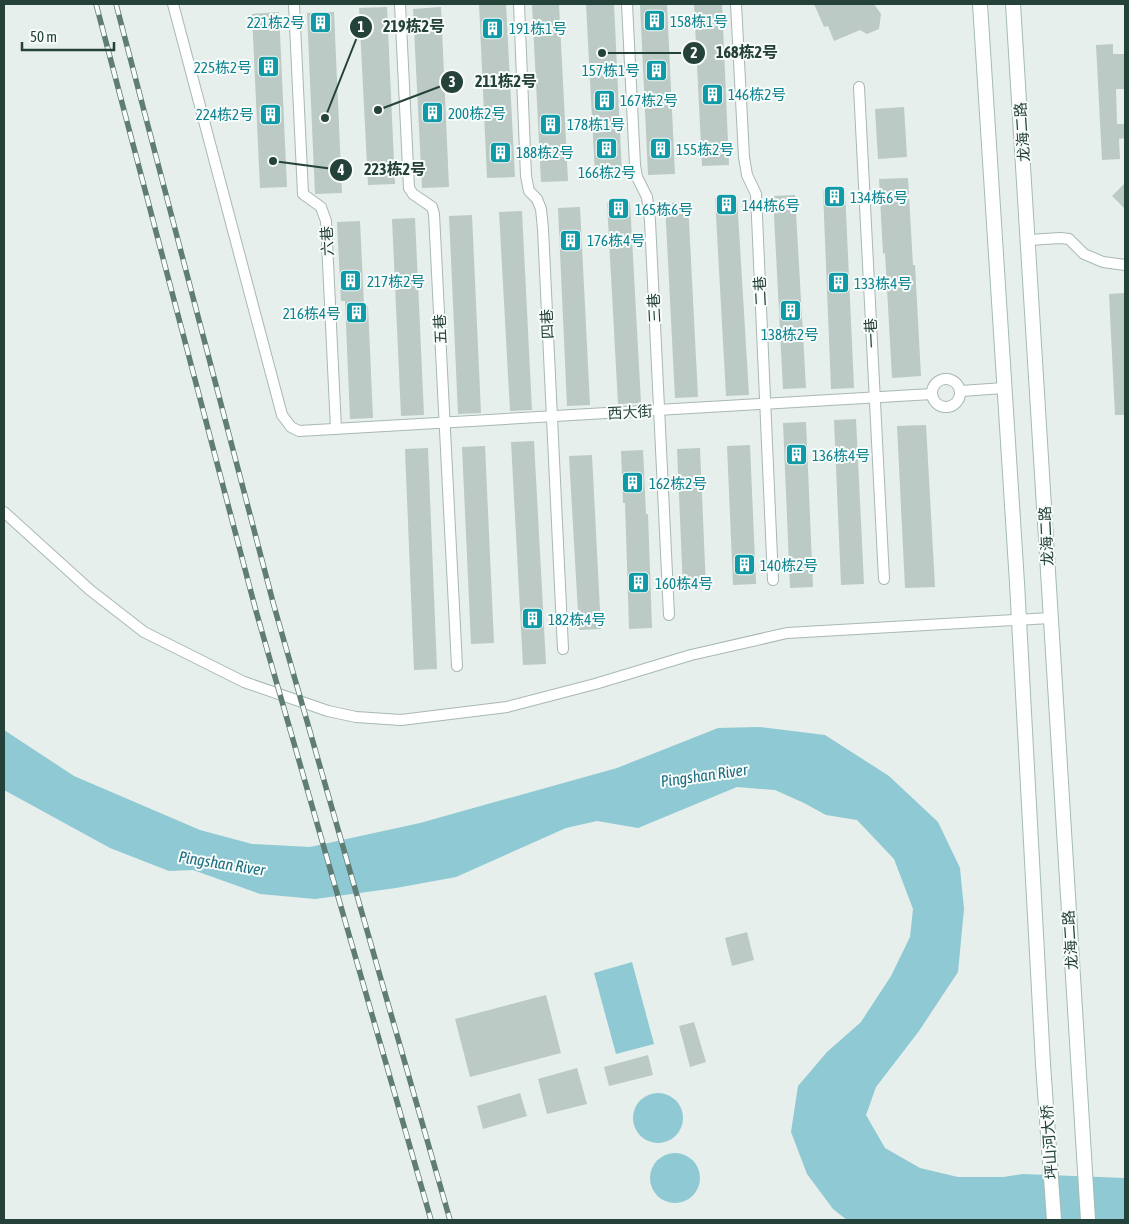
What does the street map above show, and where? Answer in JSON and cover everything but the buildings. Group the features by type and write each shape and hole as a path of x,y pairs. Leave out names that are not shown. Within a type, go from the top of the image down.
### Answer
{"main road":[{"name":"龙海二路","path":"980,4 1019,619 1043,1064"},
{"name":"龙海二路","path":"1013,4 1088,1220"},
{"name":"坪山河大桥","path":"1043,1064 1054,1220"}],"street":[{"name":"西大街","path":"173,4 282,415 291,427 299,431 332,430 932,394"},
{"name":"六巷","path":"294,4 303,194 322,207 326,221 332,430"},
{"name":"五巷","path":"400,4 409,188 413,194 432,207 434,214 457,666"},
{"name":"四巷","path":"519,4 526,176 529,191 537,199 541,209 542,219 563,648"},
{"name":"三巷","path":"627,4 635,165 637,177 647,196 650,221 669,616"},
{"name":"二巷","path":"736,4 744,157 747,175 756,194 773,580"},
{"name":"一巷","path":"859,87 884,579"},
{"path":"1029,240 1069,239 1084,254 1103,262 1125,264"},
{"path":"947,378 956,382 961,390 960,398 949,407 936,403 932,394 935,384 947,378"},
{"path":"961,390 1004,388"},
{"path":"4,512 90,590 144,632 244,682 328,711 356,717 401,720 507,707 595,684 691,655 787,633 1050,618"}],"water":[{"name":"Pingshan River","path":"759,727 825,735 889,776 938,822 960,868 964,909 958,972 919,1031 876,1087 866,1115 885,1148 920,1168 958,1177 1003,1177 1023,1174 1125,1178 1125,1220 847,1220 833,1209 807,1174 791,1132 798,1086 827,1052 861,1022 891,976 910,937 913,909 894,859 857,820 826,815 775,790 737,787 638,828 597,821 566,828 456,877 396,888 315,899 260,894 193,870 169,871 110,848 4,790 4,730 74,776 200,830 252,844 310,847 420,823 617,768 718,728"},
{"path":"632,962 654,1044 616,1054 594,973"},
{"path":"658,1093 668,1095 676,1100 681,1108 683,1118 681,1128 676,1136 668,1141 658,1143 648,1141 640,1136 635,1128 633,1118 635,1108 640,1100 648,1095"},
{"path":"670,1153 680,1153 693,1160 700,1173 700,1183 693,1196 680,1203 670,1203 661,1199 654,1192 650,1183 650,1173 654,1164 661,1157"}],"railway":[{"path":"96,4 256,611 431,1220"},
{"path":"116,4 274,606 450,1220"}],"place":[{"name":"158栋1号","path":"654,21"},
{"name":"221栋2号","path":"321,22"},
{"name":"191栋1号","path":"493,28"},
{"name":"168栋2号","path":"602,53"},
{"name":"225栋2号","path":"268,67"},
{"name":"157栋1号","path":"656,70"},
{"name":"146栋2号","path":"712,94"},
{"name":"167栋2号","path":"604,100"},
{"name":"211栋2号","path":"378,110"},
{"name":"200栋2号","path":"432,113"},
{"name":"224栋2号","path":"270,114"},
{"name":"219栋2号","path":"325,118"},
{"name":"178栋1号","path":"551,124"},
{"name":"166栋2号","path":"607,149"},
{"name":"155栋2号","path":"660,149"},
{"name":"188栋2号","path":"500,152"},
{"name":"223栋2号","path":"273,161"},
{"name":"134栋6号","path":"834,197"},
{"name":"144栋6号","path":"726,205"},
{"name":"165栋6号","path":"619,209"},
{"name":"176栋4号","path":"571,240"},
{"name":"217栋2号","path":"351,281"},
{"name":"133栋4号","path":"838,283"},
{"name":"138栋2号","path":"790,311"},
{"name":"216栋4号","path":"357,313"},
{"name":"136栋4号","path":"796,455"},
{"name":"162栋2号","path":"633,483"},
{"name":"140栋2号","path":"744,565"},
{"name":"160栋4号","path":"639,583"},
{"name":"182栋4号","path":"532,619"}]}
